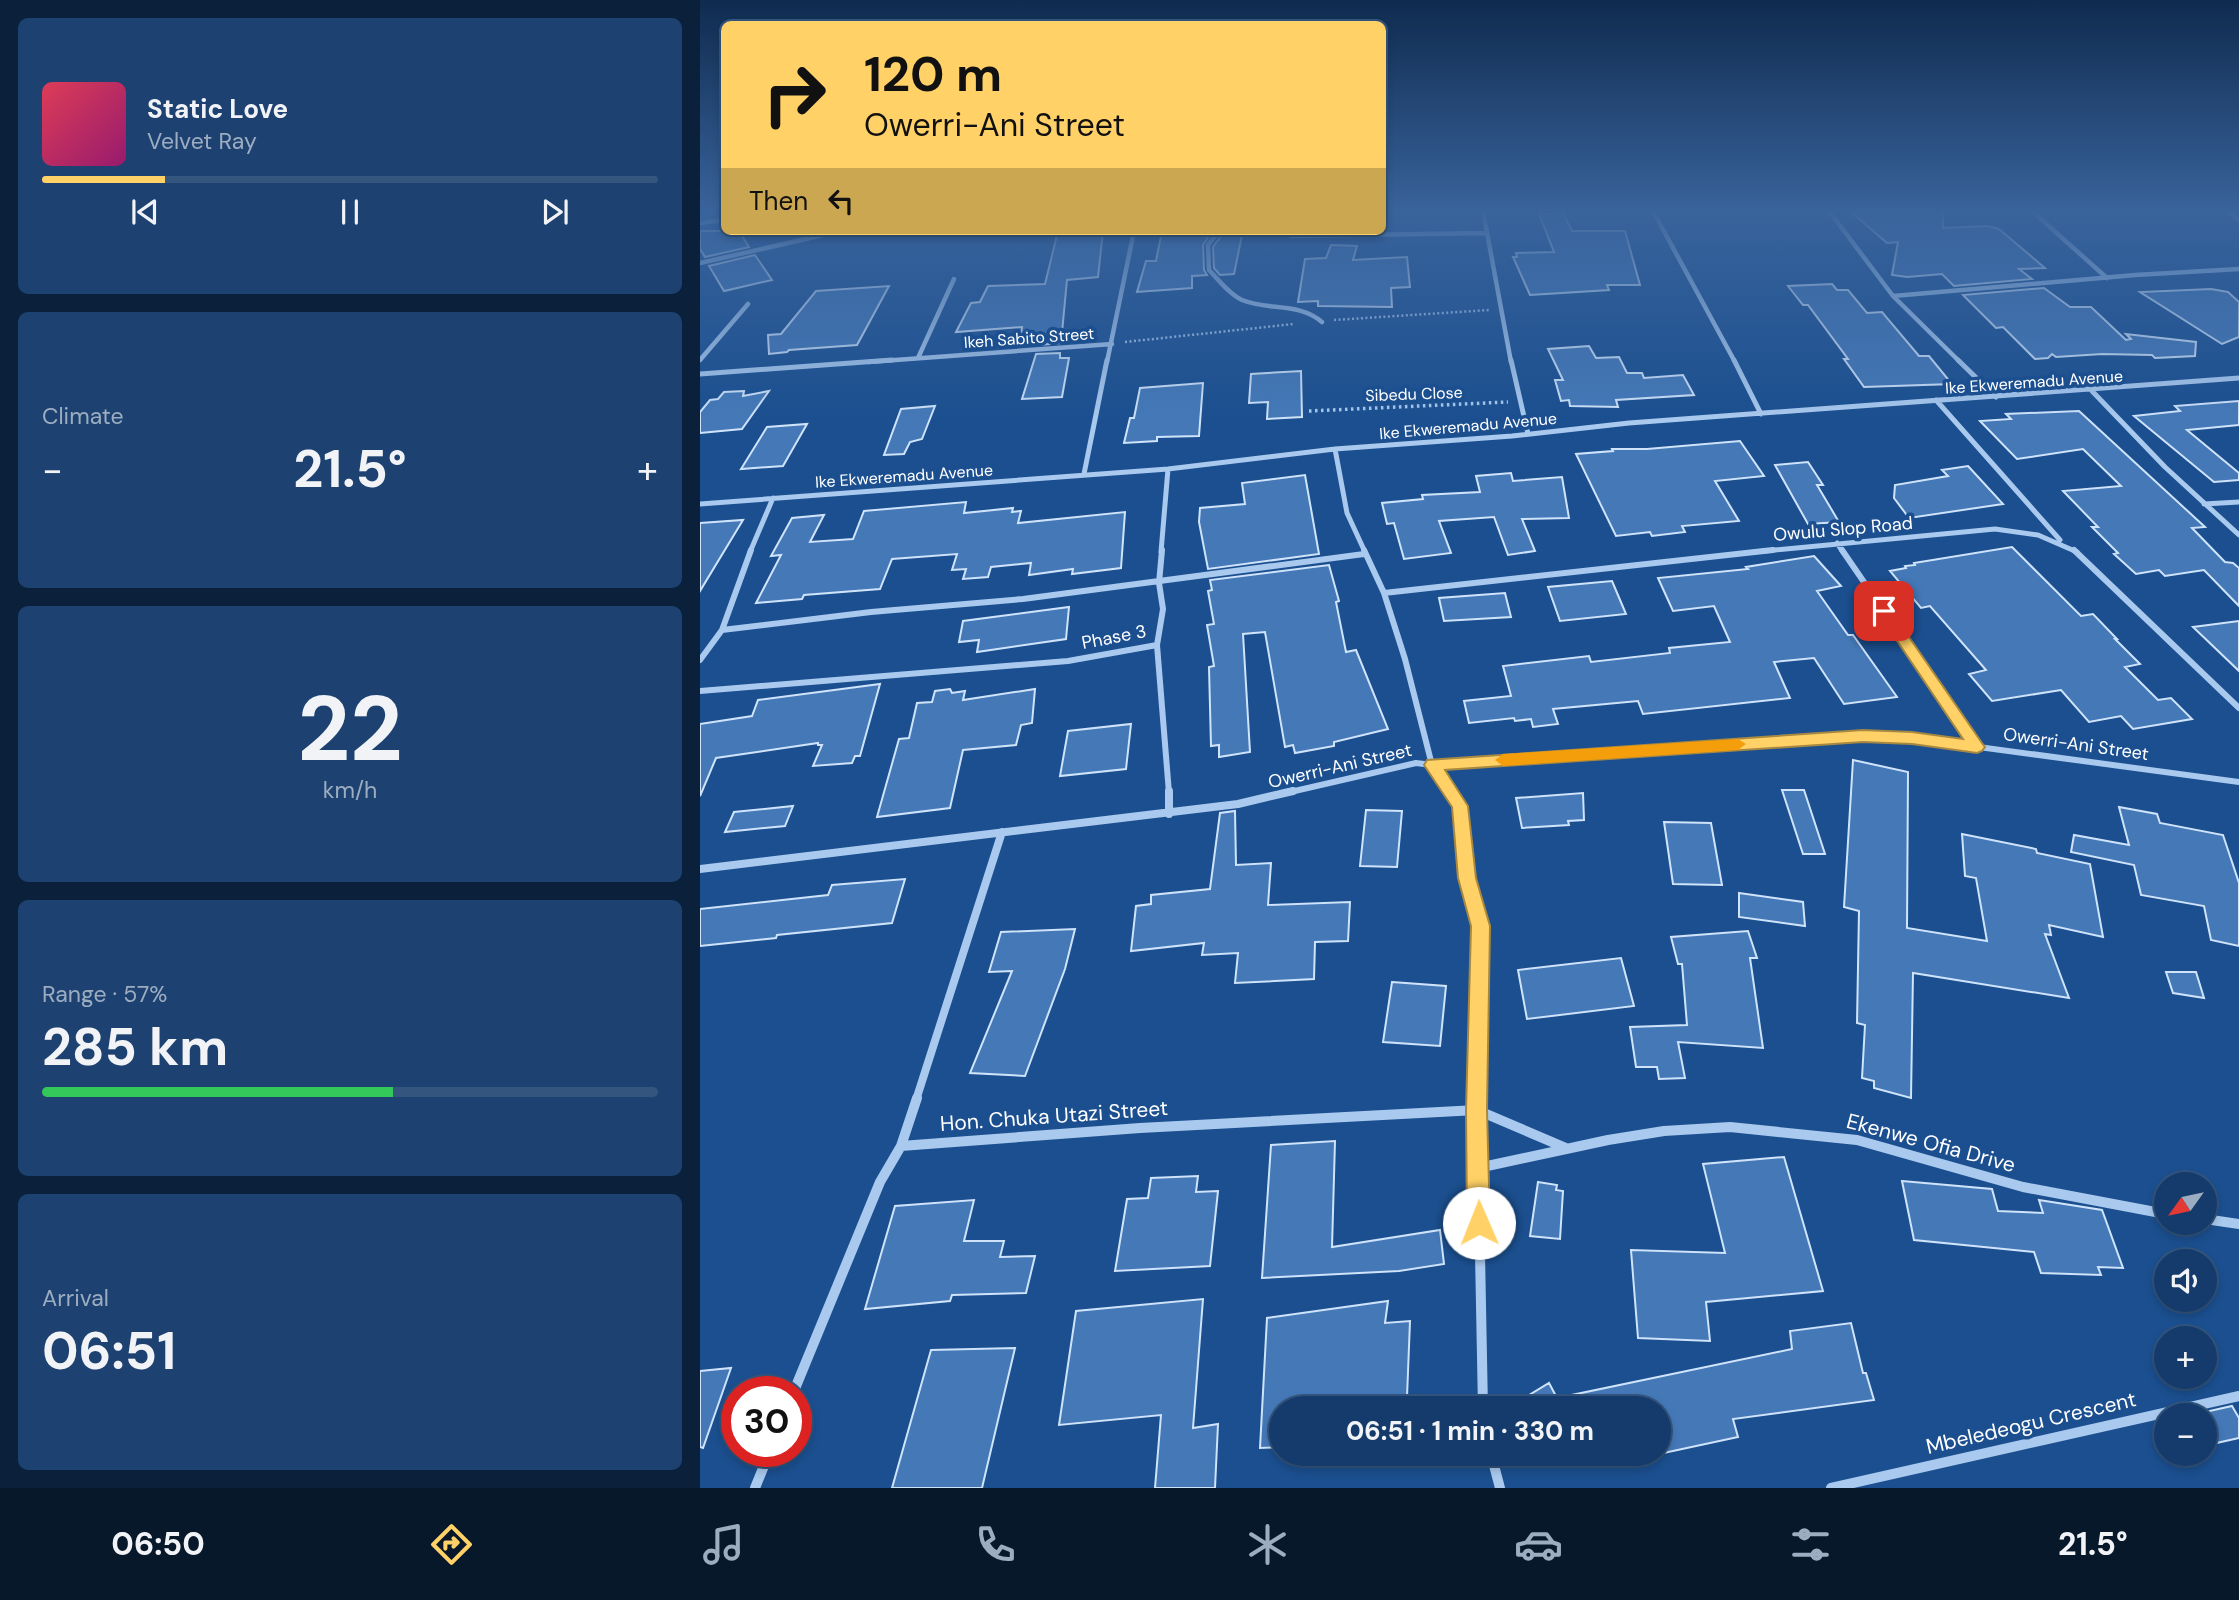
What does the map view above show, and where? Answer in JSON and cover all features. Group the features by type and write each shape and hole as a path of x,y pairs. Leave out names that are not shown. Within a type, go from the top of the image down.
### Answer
{"street":[{"path":"918,358 953,280"},
{"path":"1084,474 1098,393 1112,344 1117,307 1125,280"},
{"path":"1219,280 1240,299 1317,315 1322,321"},
{"path":"1496,280 1528,434"},
{"path":"1692,280 1761,414"},
{"path":"1881,280 1893,296 1996,397"},
{"path":"1893,296 2079,280"},
{"path":"700,360 748,304"},
{"name":"Ikeh Sabito Street","path":"700,374 1112,344"},
{"name":"Ike Ekweremadu Avenue","path":"700,504 1168,469 1335,449 1761,414 2239,379"},
{"path":"2092,391 2204,504 2239,535"},
{"path":"1936,400 2060,541"},
{"path":"1335,449 1347,513 1384,593 1405,659 1433,765 1460,806 1467,878 1481,926 1477,1110 1483,1396"},
{"name":"Phase 3","path":"700,691 1076,660 1157,645 1163,609 1159,583 1168,469"},
{"path":"700,660 722,629 746,561 773,498"},
{"path":"2204,504 2239,502"},
{"name":"Owulu Slop Road","path":"1384,593 1837,543 1995,529 2039,534 2060,541 2078,552 2239,708"},
{"path":"1837,543 1977,747"},
{"path":"722,629 871,612 1023,599 1364,554"},
{"path":"1157,645 1160,705 1169,767 1169,814"},
{"name":"Owerri-Ani Street","path":"700,869 1169,814 1279,797 1366,773 1416,763 1433,765 1863,736 1912,738 2239,782"},
{"path":"800,1376 874,1194 901,1146 1002,832"},
{"path":"1477,1110 1566,1148"},
{"name":"Hon. Chuka Utazi Street","path":"901,1146 1140,1128 1477,1110"},
{"name":"Ekenwe Ofia Drive","path":"1478,1168 1566,1148 1664,1131 1730,1127 1857,1140 2023,1187 2154,1212"},
{"path":"2217,1221 2239,1224"},
{"name":"Mbeledeogu Crescent","path":"1831,1488 2239,1396"},
{"path":"1494,1466 1500,1488"},
{"path":"755,1488 764,1467"}],"path":[{"name":"Ikeh Sabito Street","path":"1112,344 1322,321 1501,309"},
{"name":"Sibedu Close","path":"1310,411 1520,402"}],"building":[{"path":"718,280 770,280 724,291"},
{"path":"1046,280 1067,280 1061,343 1039,345 1042,333 1021,335 1022,327 956,332 971,303 980,302 988,286 1045,284"},
{"path":"1140,280 1192,280 1192,288 1137,292"},
{"path":"1302,280 1409,280 1410,287 1391,288 1392,307 1318,306 1318,301 1298,302"},
{"path":"1523,280 1639,280 1640,285 1607,285 1609,290 1530,295"},
{"path":"1948,280 2016,280 1954,286"},
{"path":"1832,284 1837,290 1848,290 1867,313 1882,312 1919,356 1929,356 1952,384 1864,387 1844,359 1848,359 1808,305 1803,305 1788,286"},
{"path":"889,286 857,345 769,354 768,335 781,334 816,291"},
{"path":"2044,288 2070,307 2091,307 2126,340 2131,339 2126,334 2196,342 2195,356 2155,358 2152,355 2102,354 2056,357 2052,354 2048,358 2035,359 2003,327 1996,328 1963,295"},
{"path":"2211,289 2228,292 2239,302 2239,337 2222,344 2140,292"},
{"path":"1589,346 1596,358 1619,357 1627,373 1642,373 1644,378 1683,375 1694,395 1616,400 1618,407 1570,406 1569,400 1561,401 1555,380 1563,380 1548,349"},
{"path":"1060,353 1060,358 1069,358 1062,397 1022,399 1036,354"},
{"path":"1301,371 1302,417 1267,419 1268,402 1249,403 1251,374"},
{"path":"1203,383 1199,436 1157,437 1157,441 1124,443 1130,418 1134,418 1140,388"},
{"path":"744,391 743,396 769,391 742,429 700,433 700,412 710,400 718,399 724,392"},
{"path":"2239,401 2239,425 2187,430 2239,473 2239,480 2214,482 2134,416 2180,411 2175,406"},
{"path":"935,406 922,439 910,442 904,454 884,455 901,409"},
{"path":"2079,411 2205,527 2192,528 2225,562 2233,563 2239,568 2239,606 2204,570 2165,576 2159,570 2136,574 2114,554 2118,553 2092,527 2098,527 2063,491 2121,486 2083,449 2017,459 1980,421 2011,419 2006,414"},
{"path":"807,424 783,466 741,469 767,427"},
{"path":"1740,441 1764,476 1715,481 1739,521 1682,526 1685,532 1652,536 1650,532 1616,536 1576,454 1613,451 1612,449 1647,449"},
{"path":"1808,462 1823,485 1817,485 1839,522 1808,524 1775,465"},
{"path":"1968,466 2003,504 1909,518 1894,498 1895,485 1948,476 1942,470"},
{"path":"1511,473 1513,481 1562,477 1569,518 1522,519 1535,551 1508,555 1494,517 1439,521 1451,553 1404,559 1394,523 1387,524 1382,503 1423,499 1422,495 1480,492 1476,476"},
{"path":"1305,475 1319,554 1208,569 1199,522 1200,508 1245,504 1242,483"},
{"path":"966,502 964,513 1013,508 1012,512 1021,511 1018,523 1125,512 1121,568 1072,574 1073,569 1029,575 1031,563 991,567 988,577 963,579 966,569 952,570 957,554 892,559 880,589 804,595 802,599 756,603 781,555 771,556 792,518 824,515 810,542 853,539 864,511"},
{"path":"743,520 700,591 700,523"},
{"path":"2012,547 2081,616 2093,614 2117,639 2140,664 2125,667 2158,700 2171,698 2192,719 2133,729 2121,716 2089,722 2061,690 1992,701 1969,674 1986,670 1930,606 1921,608 1890,571 1915,565 1914,563"},
{"path":"1814,556 1841,586 1817,591 1848,635 1853,635 1897,697 1844,704 1814,658 1774,662 1790,698 1643,714 1638,701 1553,709 1558,724 1533,727 1531,719 1469,723 1464,701 1511,696 1503,666 1589,656 1591,662 1670,653 1669,648 1730,642 1714,606 1673,611 1658,578 1748,569 1746,567"},
{"path":"1329,565 1339,601 1336,602 1346,652 1356,650 1388,729 1334,742 1334,746 1295,753 1293,745 1285,747 1265,632 1243,634 1250,752 1219,757 1219,745 1211,746 1209,667 1214,666 1207,625 1214,624 1208,591 1212,590 1210,580"},
{"path":"1612,581 1626,614 1560,621 1548,587"},
{"path":"1505,593 1511,617 1444,621 1439,598"},
{"path":"1069,607 1066,639 977,652 979,640 959,642 963,621"},
{"path":"2239,621 2239,671 2193,627"},
{"path":"880,684 860,756 855,756 852,763 813,766 822,745 818,743 716,758 700,796 700,724 752,716 758,700"},
{"path":"950,689 952,693 965,691 963,700 1035,689 1032,723 1021,725 1016,745 963,750 950,808 877,817 899,739 909,738 917,703 932,702 935,691"},
{"path":"1131,724 1126,769 1060,776 1068,731"},
{"path":"1853,760 1908,772 1907,928 1987,941 1976,878 1965,876 1962,834 2036,849 2037,853 2090,864 2103,937 2049,925 2051,935 2045,934 2069,998 1913,973 1911,1098 1874,1088 1874,1081 1862,1078 1865,1025 1857,1023 1859,911 1844,907"},
{"path":"1782,790 1804,790 1825,854 1803,854"},
{"path":"1583,793 1584,820 1568,821 1569,825 1522,828 1516,798"},
{"path":"793,806 785,826 725,832 734,812"},
{"path":"2119,807 2157,814 2160,823 2223,835 2239,883 2239,946 2211,940 2204,906 2141,895 2134,865 2071,852 2074,835 2129,845"},
{"path":"1366,810 1402,811 1397,867 1360,866"},
{"path":"1235,811 1236,865 1271,863 1268,905 1350,902 1348,941 1315,942 1314,979 1235,983 1238,953 1202,955 1204,943 1131,951 1136,906 1151,904 1151,895 1210,889 1220,813"},
{"path":"1664,822 1711,823 1722,885 1673,884"},
{"path":"905,879 892,923 700,946 700,909 828,895 832,885"},
{"path":"1739,893 1803,902 1805,926 1739,917"},
{"path":"1075,929 1065,969 1025,1076 970,1073 1012,971 989,972 1001,932"},
{"path":"1748,931 1757,958 1750,958 1763,1048 1678,1042 1685,1078 1659,1079 1657,1067 1636,1067 1630,1027 1687,1025 1682,964 1678,964 1671,937"},
{"path":"1621,958 1634,1006 1527,1019 1518,970"},
{"path":"2166,972 2196,972 2204,998 2173,993"},
{"path":"1392,982 1446,986 1440,1046 1383,1042"},
{"path":"1335,1141 1332,1247 1440,1230 1444,1264 1399,1271 1262,1278 1271,1145"},
{"path":"1784,1157 1823,1291 1706,1302 1710,1341 1638,1338 1631,1250 1725,1253 1703,1164"},
{"path":"1198,1176 1196,1192 1218,1191 1210,1266 1115,1271 1127,1199 1148,1198 1151,1178"},
{"path":"1902,1181 1992,1189 1998,1211 2043,1213 2039,1200 2102,1210 2123,1268 2098,1267 2101,1275 2041,1273 2034,1252 1914,1240"},
{"path":"1538,1182 1557,1185 1556,1190 1563,1191 1560,1239 1530,1236"},
{"path":"974,1200 964,1241 1004,1241 1000,1257 1035,1256 1026,1293 952,1295 950,1301 865,1309 895,1206"},
{"path":"1203,1299 1193,1428 1218,1424 1215,1488 1155,1488 1161,1415 1059,1425 1076,1311"},
{"path":"1388,1301 1385,1323 1410,1321 1407,1396 1269,1396 1269,1448 1260,1448 1267,1318"},
{"path":"1851,1323 1863,1373 1866,1373 1874,1400 1733,1419 1738,1437 1671,1451 1671,1396 1567,1396 1792,1349 1790,1331"},
{"path":"1015,1348 982,1488 892,1488 931,1350"},
{"path":"731,1368 728,1376 721,1376 721,1397 703,1448 700,1447 700,1371"},
{"path":"1549,1383 1556,1396 1528,1396"},
{"path":"2232,1406 2239,1418 2239,1438 2217,1443 2217,1409"}],"slow traffic":[{"path":"1503,760 1738,744"}],"route":[{"path":"1479,1223 1477,1110 1481,926 1467,878 1460,806 1433,765 1863,736 1912,738 1977,747 1884,611"}]}
